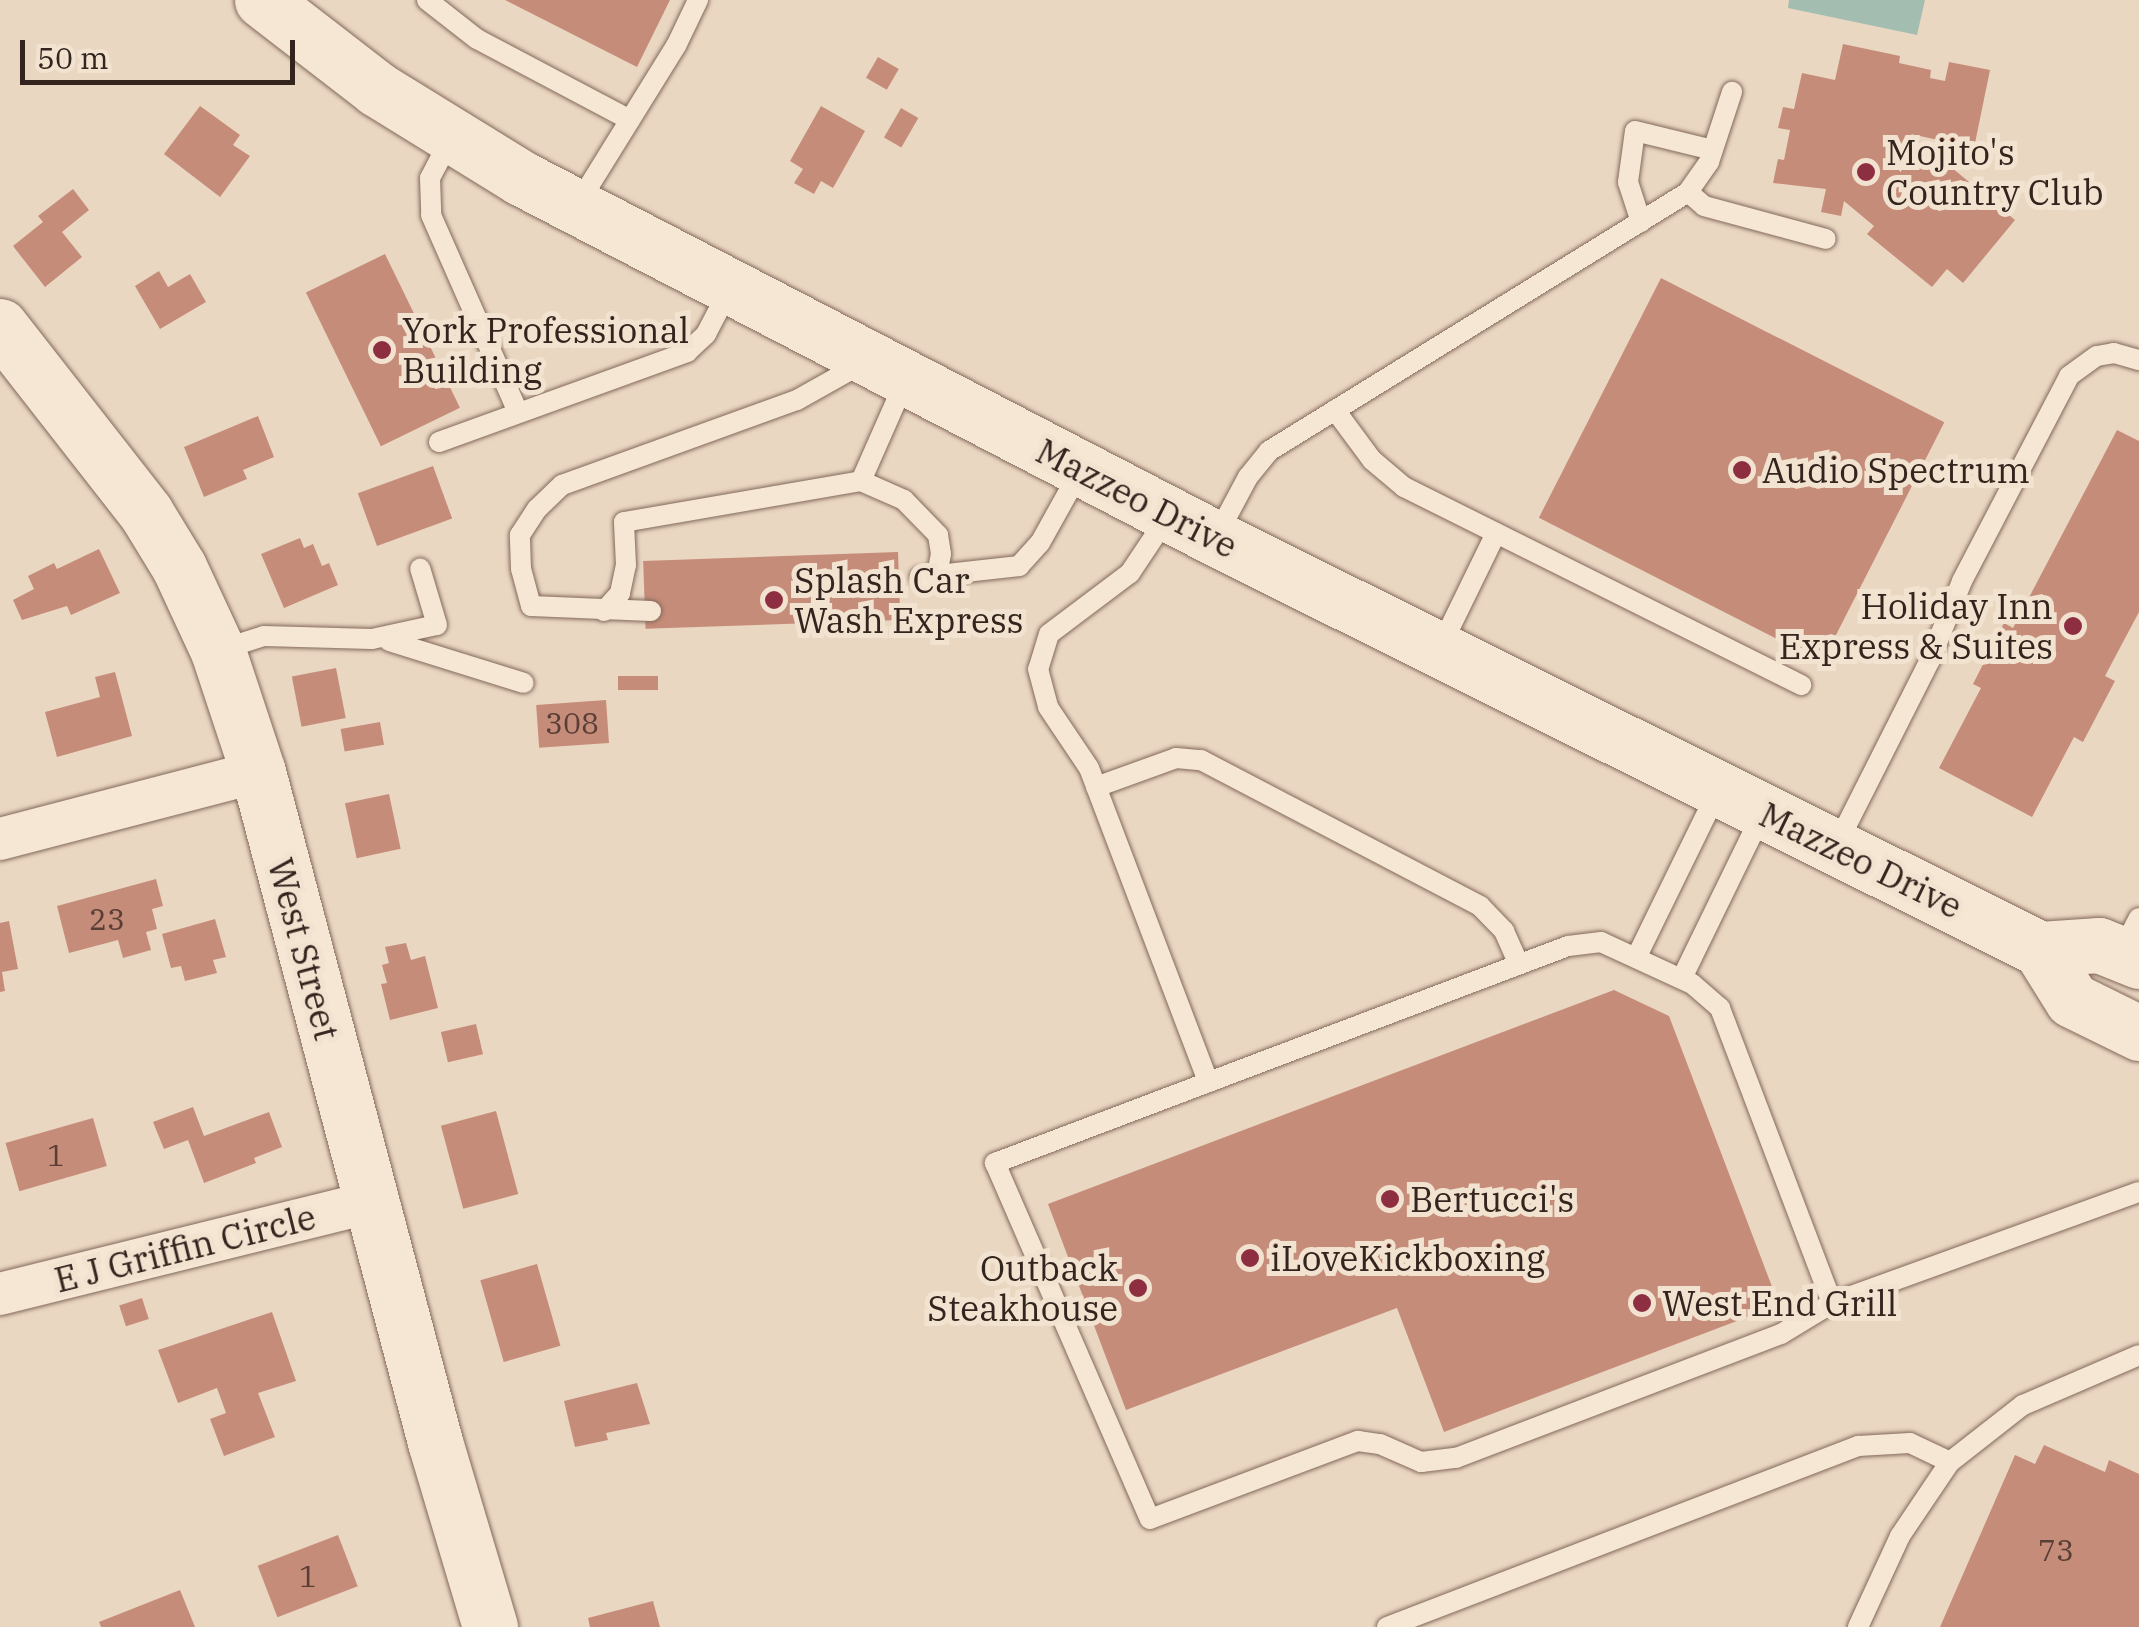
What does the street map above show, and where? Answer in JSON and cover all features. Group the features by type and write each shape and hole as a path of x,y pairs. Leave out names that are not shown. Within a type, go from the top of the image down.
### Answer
{"main road":[{"name":"Mazzeo Drive","path":"262,0 341,64 451,138 575,208 1192,526 2040,948 2133,944"},
{"name":"West Street","path":"0,326 146,513 179,567 218,651 258,772 482,1625"},
{"path":"2040,948 2072,1000 2139,1033"}],"street":[{"path":"0,839 258,772"},
{"name":"E J Griffin Circle","path":"0,1294 370,1202"}],"lane":[{"path":"426,0 477,39 630,120"},
{"path":"575,208 698,0"},
{"path":"1208,1082 1084,758 1042,696 1039,656 1057,625 1192,526 1262,458 1688,192 1714,150 1732,92"},
{"path":"1640,222 1628,182 1635,131 1714,150"},
{"path":"451,138 430,178 431,215 517,410"},
{"path":"1688,192 1704,206 1826,239"},
{"path":"439,442 517,410 687,352 706,334 730,288"},
{"path":"1836,847 1930,660 1962,581 2070,376 2097,356 2114,354 2139,360"},
{"path":"861,482 888,370"},
{"path":"651,612 531,606 524,591 520,535 537,509 562,485 888,370"},
{"path":"1336,410 1372,460 1395,482 1800,685"},
{"path":"604,611 620,593 626,565 624,522 861,482 904,500 938,535 929,575 1019,566 1040,543 1081,469"},
{"path":"1439,650 1496,533"},
{"path":"372,638 437,625 420,568"},
{"path":"218,651 264,636 372,638 425,649 524,682"},
{"path":"1096,788 1176,758 1201,760 1480,906 1504,931 1519,964"},
{"path":"1636,956 1741,800"},
{"path":"1682,978 1741,800"},
{"path":"1832,1304 1722,1013 1706,993 1682,978 1636,956 1587,942 1519,964 995,1163 1150,1519 1358,1441 1380,1444 1421,1462 1456,1458 1782,1334 1832,1304 2139,1192"},
{"path":"1858,1627 1900,1536 1950,1462 2023,1405 2139,1355"},
{"path":"1386,1627 1858,1446 1910,1443 1950,1462"}],"shaded area":[{"path":"1789,0 1925,0 1917,35 1788,8"}],"building":[{"path":"505,0 670,0 637,67"},
{"name":"Mojito's Country Club","path":"1843,44 1900,56 1899,63 1931,70 1930,78 1945,81 1949,62 1990,70 1974,148 1911,134 2015,220 1963,283 1947,269 1932,287 1867,234 1874,226 1844,201 1841,216 1821,212 1826,189 1773,183 1778,159 1784,160 1790,130 1778,128 1783,107 1794,109 1802,73 1835,80"},
{"path":"878,57 899,69 887,90 866,78"},
{"path":"200,106 240,135 233,145 250,156 220,197 164,154"},
{"path":"821,106 865,131 833,188 821,181 814,194 794,183 803,169 790,161"},
{"path":"901,108 918,118 901,147 884,137"},
{"path":"73,189 89,210 62,232 82,257 45,287 13,246 43,222 38,216"},
{"name":"York Professional Building","path":"385,254 460,408 381,446 306,293"},
{"path":"159,271 168,287 190,274 206,302 160,329 135,286"},
{"name":"Audio Spectrum","path":"1661,278 1944,422 1822,662 1539,518"},
{"path":"258,416 274,457 243,470 247,479 204,497 184,447"},
{"name":"Holiday Inn Express & Suites","path":"2117,430 2139,441 2139,612 2105,676 2115,681 2083,742 2074,737 2032,817 1939,768 1981,688 1973,684 2004,623 2013,628"},
{"path":"433,466 452,519 377,546 358,493"},
{"path":"300,538 304,548 313,544 322,566 329,563 338,585 284,608 261,554"},
{"path":"99,549 120,593 71,615 67,606 22,620 13,600 34,589 28,576 54,563 57,569"},
{"name":"Splash Car Wash Express","path":"898,552 900,620 646,629 643,561"},
{"path":"336,668 346,718 302,727 292,677"},
{"path":"115,672 132,736 57,757 45,712 100,697 95,677"},
{"path":"618,676 658,676 658,690 618,690"},
{"path":"606,700 609,743 539,748 536,705"},
{"path":"380,722 384,745 345,752 341,729"},
{"path":"389,794 401,849 357,858 345,803"},
{"path":"156,879 163,906 152,909 157,929 146,932 151,950 123,958 118,940 69,953 57,906"},
{"path":"215,919 226,957 213,960 217,973 185,981 181,966 171,968 162,934"},
{"path":"9,921 18,969 2,972 5,991 0,992 0,923"},
{"path":"406,943 411,960 425,956 438,1008 390,1020 381,984 387,983 382,965 389,963 385,947"},
{"path":"1614,990 1669,1016 1779,1305 1444,1432 1397,1308 1126,1410 1048,1204"},
{"path":"476,1024 483,1054 448,1062 441,1032"},
{"path":"193,1107 204,1136 269,1112 282,1147 254,1158 256,1163 204,1183 188,1140 164,1149 153,1122"},
{"path":"496,1111 518,1194 463,1209 441,1126"},
{"path":"93,1118 107,1166 19,1191 6,1143"},
{"path":"537,1264 560,1346 504,1362 480,1280"},
{"path":"142,1298 149,1319 126,1326 119,1305"},
{"path":"272,1312 296,1381 258,1393 275,1437 224,1456 210,1419 226,1413 217,1388 178,1403 158,1350"},
{"path":"637,1383 650,1424 606,1433 608,1440 575,1447 564,1401"},
{"path":"2044,1445 2105,1472 2109,1460 2139,1474 2139,1627 1940,1627 2015,1455 2035,1464"},
{"path":"338,1535 358,1586 277,1617 258,1566"},
{"path":"180,1590 195,1627 101,1627 99,1622"},
{"path":"653,1601 660,1627 590,1627 588,1618"}],"place":[{"name":"Mojito's Country Club","path":"1866,172"},
{"name":"York Professional Building","path":"382,350"},
{"name":"Audio Spectrum","path":"1742,470"},
{"name":"Splash Car Wash Express","path":"774,600"},
{"name":"Holiday Inn Express & Suites","path":"2073,626"},
{"name":"Bertucci's","path":"1390,1199"},
{"name":"iLoveKickboxing","path":"1250,1258"},
{"name":"Outback Steakhouse","path":"1138,1288"},
{"name":"West End Grill","path":"1642,1303"}]}
